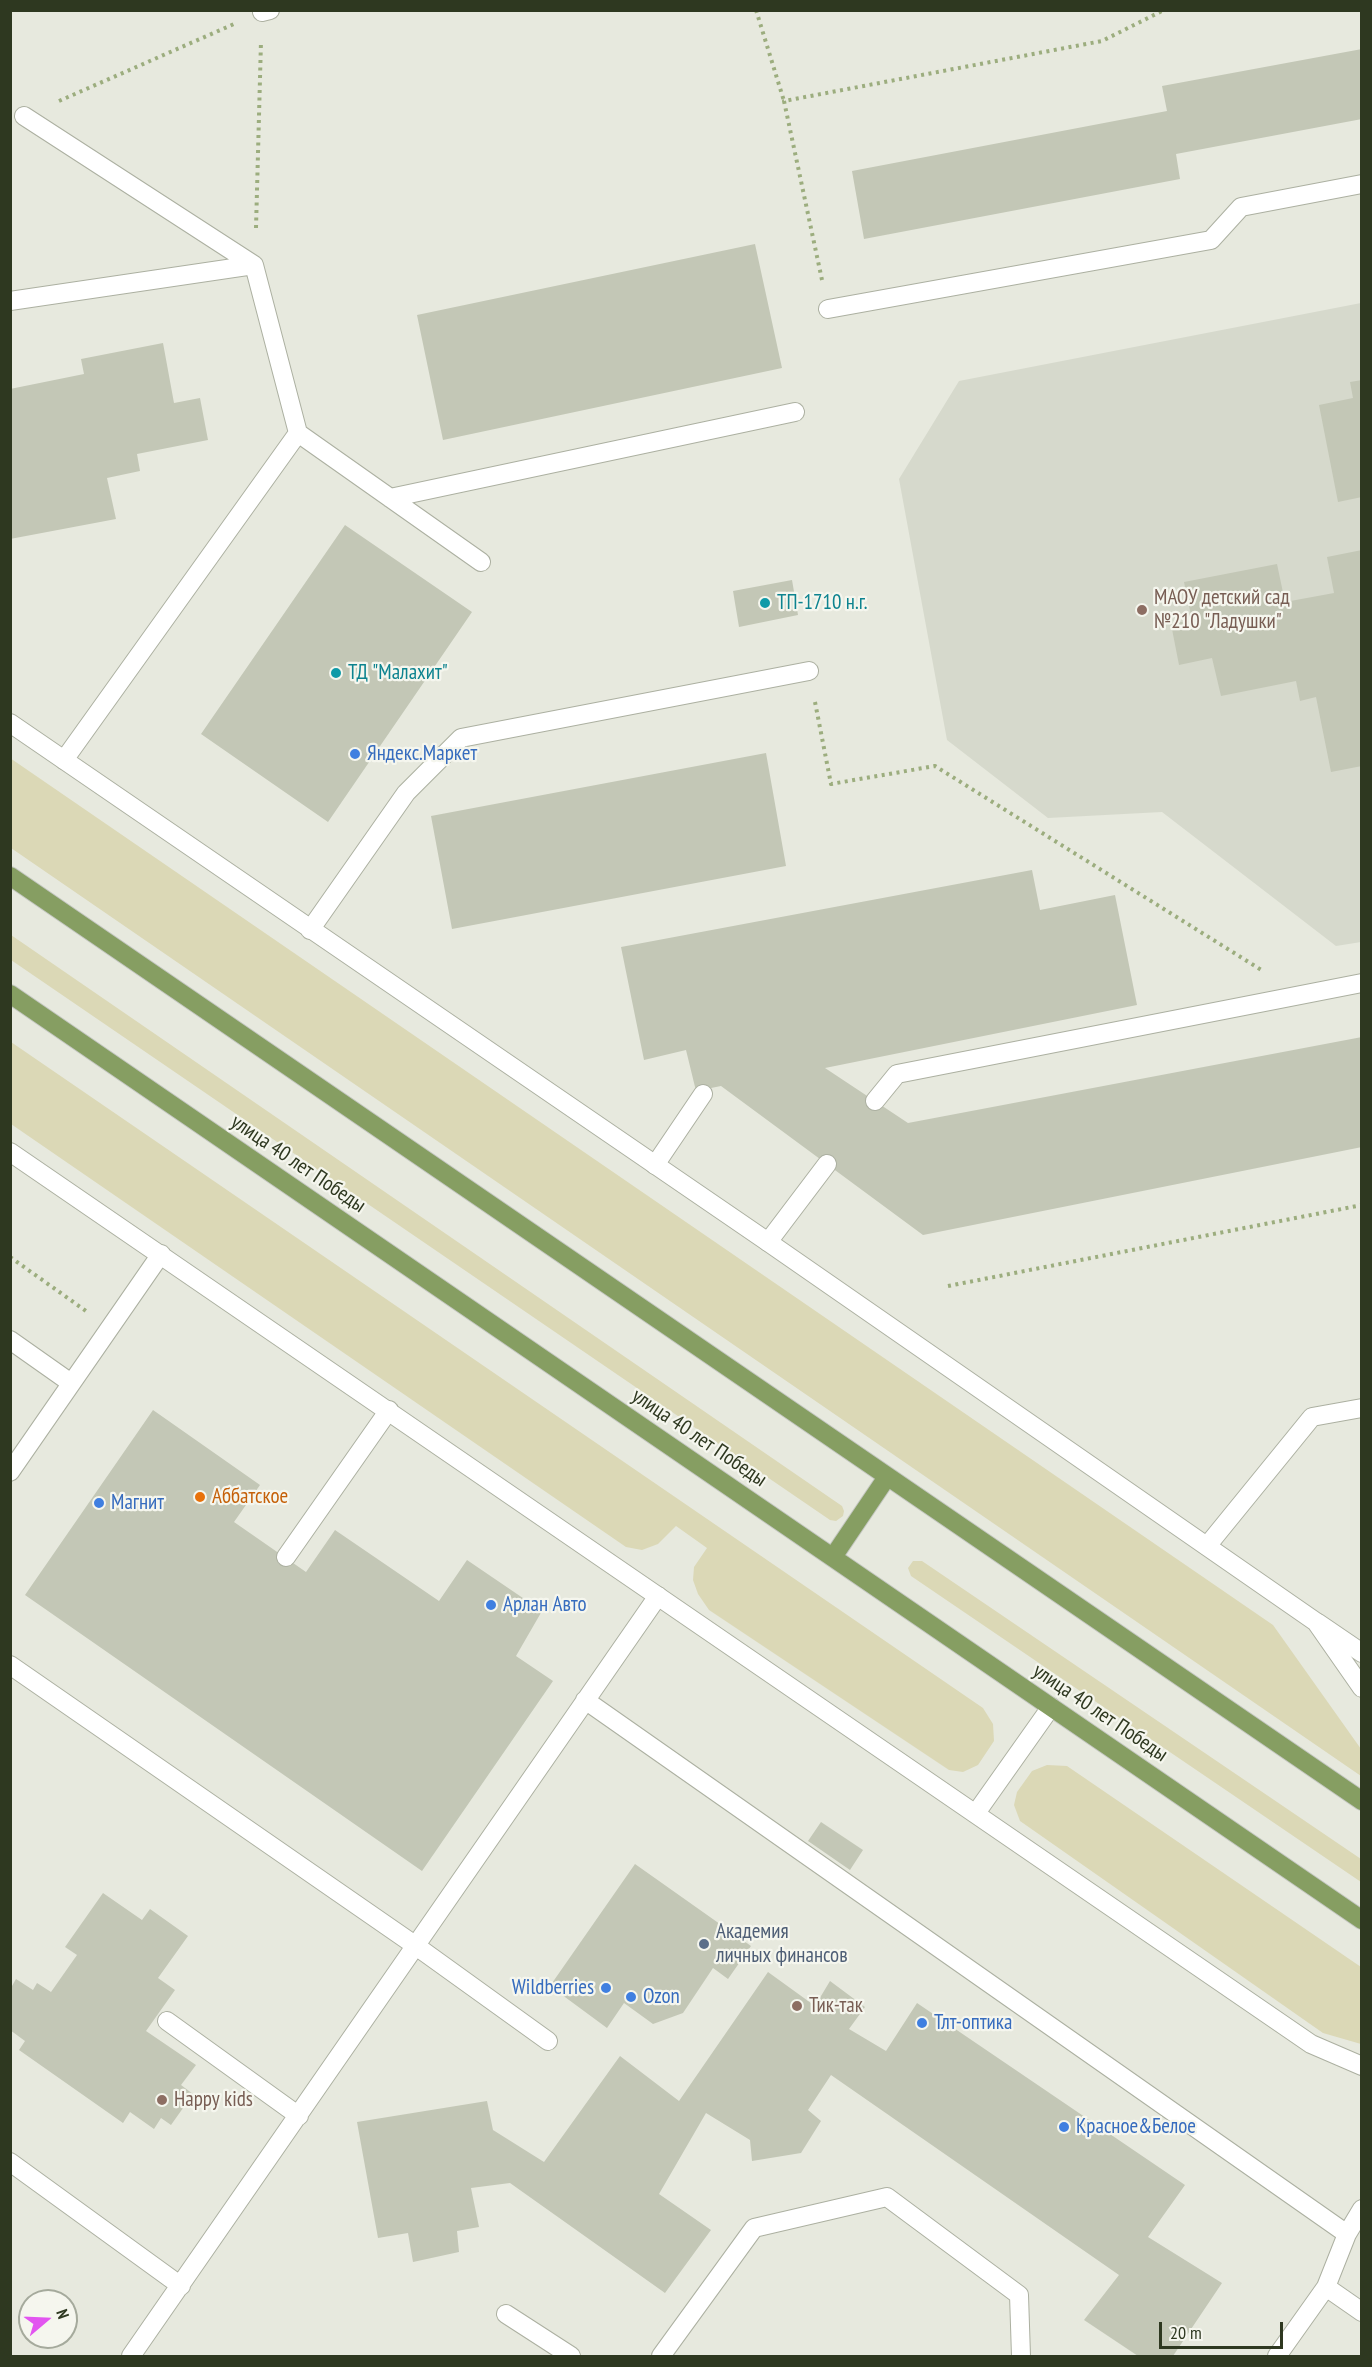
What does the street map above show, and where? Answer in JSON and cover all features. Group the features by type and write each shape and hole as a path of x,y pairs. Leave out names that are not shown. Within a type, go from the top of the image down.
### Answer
{"main road":[{"path":"10,876 1362,1801"},
{"name":"улица 40 лет Победы","path":"10,994 1362,1920"},
{"path":"833,1557 887,1477"}],"street":[{"path":"24,116 255,265 298,433 481,562"},
{"path":"828,309 1211,240 1241,207 1362,184"},
{"path":"10,301 255,265"},
{"path":"390,498 795,412"},
{"path":"64,760 298,433"},
{"path":"310,930 406,793 461,738 809,671"},
{"path":"10,723 768,1242 1362,1653"},
{"path":"875,1101 897,1074 1362,983"},
{"path":"656,1165 703,1094"},
{"path":"10,1152 1311,2043 1362,2066"},
{"path":"768,1242 827,1164"},
{"path":"10,1472 160,1254"},
{"path":"10,1340 72,1383"},
{"path":"1207,1546 1312,1417 1362,1408"},
{"path":"286,1557 388,1410"},
{"path":"131,2356 658,1596"},
{"path":"1316,1622 1362,1688"},
{"path":"10,1665 416,1946 548,2041"},
{"path":"585,1700 1347,2234"},
{"path":"976,1813 1051,1707"},
{"path":"167,2021 299,2116"},
{"path":"10,2162 181,2286"},
{"path":"661,2356 754,2228 887,2197 1019,2295 1021,2356"},
{"path":"1277,2356 1326,2287 1347,2234 1362,2210"},
{"path":"1326,2287 1362,2312"},
{"path":"506,2314 571,2356"}],"path":[{"path":"756,10 784,101 828,309"},
{"path":"784,101 1102,41 1164,10"},
{"path":"24,116 266,11 255,265"},
{"path":"809,671 831,784 935,766 1301,994"},
{"path":"948,1286 1362,1205"},
{"path":"10,1257 110,1328"}],"shaded area":[{"name":"МАОУ детский сад №210 \"Ладушки\"","path":"1361,303 1361,942 1336,946 1162,812 1048,818 947,740 899,479 959,381"},
{"path":"10,758 1273,1625 1361,1749 1361,1776 11,848"},
{"path":"11,935 842,1506 843,1516 836,1521 830,1520 11,960"},
{"path":"11,1042 983,1708 993,1724 994,1741 978,1765 963,1772 949,1770 709,1610 698,1594 693,1580 694,1567 707,1548 676,1526 658,1544 642,1550 626,1547 11,1124"},
{"path":"913,1561 922,1561 1361,1859 1361,1882 911,1576 908,1568"},
{"path":"1047,1765 1067,1766 1361,1967 1361,2044 1323,2033 1020,1821 1014,1805 1017,1792 1032,1771"}],"building":[{"path":"1362,49 1362,119 1176,154 1180,179 864,239 852,171 1167,111 1162,86"},
{"path":"755,244 782,368 443,440 417,315"},
{"path":"163,343 174,403 200,398 208,440 137,454 140,471 107,478 116,519 10,539 10,389 84,374 81,359"},
{"path":"1362,380 1362,497 1338,502 1319,405 1353,398 1350,382"},
{"name":"ТД \"Малахит\"","path":"345,525 472,612 328,822 201,734"},
{"path":"1362,550 1362,766 1331,772 1316,697 1300,701 1296,681 1221,696 1212,658 1179,665 1171,624 1192,620 1184,582 1277,564 1285,602 1334,593 1327,557"},
{"name":"ТП-1710 н.г.","path":"792,580 798,615 739,627 733,591"},
{"path":"766,753 786,866 452,929 431,816"},
{"path":"1032,870 1040,910 1115,895 1137,1005 825,1068 908,1123 1362,1037 1362,1147 923,1235 721,1086 696,1091 686,1050 644,1060 621,947"},
{"path":"153,1410 260,1485 234,1522 306,1572 335,1530 439,1601 467,1560 542,1611 516,1656 553,1681 422,1871 25,1595"},
{"path":"821,1822 863,1850 850,1870 808,1841"},
{"path":"635,1864 751,1946 728,1979 713,1968 683,2013 653,2024 624,2003 607,2028 550,1986"},
{"path":"103,1893 142,1920 150,1909 188,1936 158,1978 175,1990 146,2031 196,2065 181,2085 193,2094 171,2125 161,2118 154,2129 130,2112 123,2123 19,2050 25,2041 10,2030 10,1985 12,1986 16,1979 33,1990 37,1983 51,1992 77,1955 65,1947"},
{"path":"768,1972 815,2006 830,1981 865,2007 849,2029 886,2051 917,2003 1185,2185 1148,2237 1222,2283 1173,2356 1138,2356 1084,2320 1119,2275 831,2075 808,2110 821,2121 801,2153 752,2161 750,2140 706,2113 659,2194 711,2230 665,2293 510,2183 471,2188 479,2227 457,2231 459,2252 413,2262 408,2233 378,2238 357,2122 487,2101 493,2130 544,2162 620,2056 679,2101"}],"place":[{"name":"ТП-1710 н.г.","path":"765,603"},
{"name":"МАОУ детский сад №210 \"Ладушки\"","path":"1142,610"},
{"name":"ТД \"Малахит\"","path":"336,673"},
{"name":"Яндекс.Маркет","path":"355,754"},
{"name":"Аббатское","path":"200,1497"},
{"name":"Магнит","path":"99,1503"},
{"name":"Арлан Авто","path":"491,1605"},
{"name":"Академия личных финансов","path":"704,1944"},
{"name":"Wildberries","path":"606,1988"},
{"name":"Ozon","path":"631,1997"},
{"name":"Тик-так","path":"797,2006"},
{"name":"Тлт-оптика","path":"922,2023"},
{"name":"Happy kids","path":"162,2100"},
{"name":"Красное&Белое","path":"1064,2127"}]}
